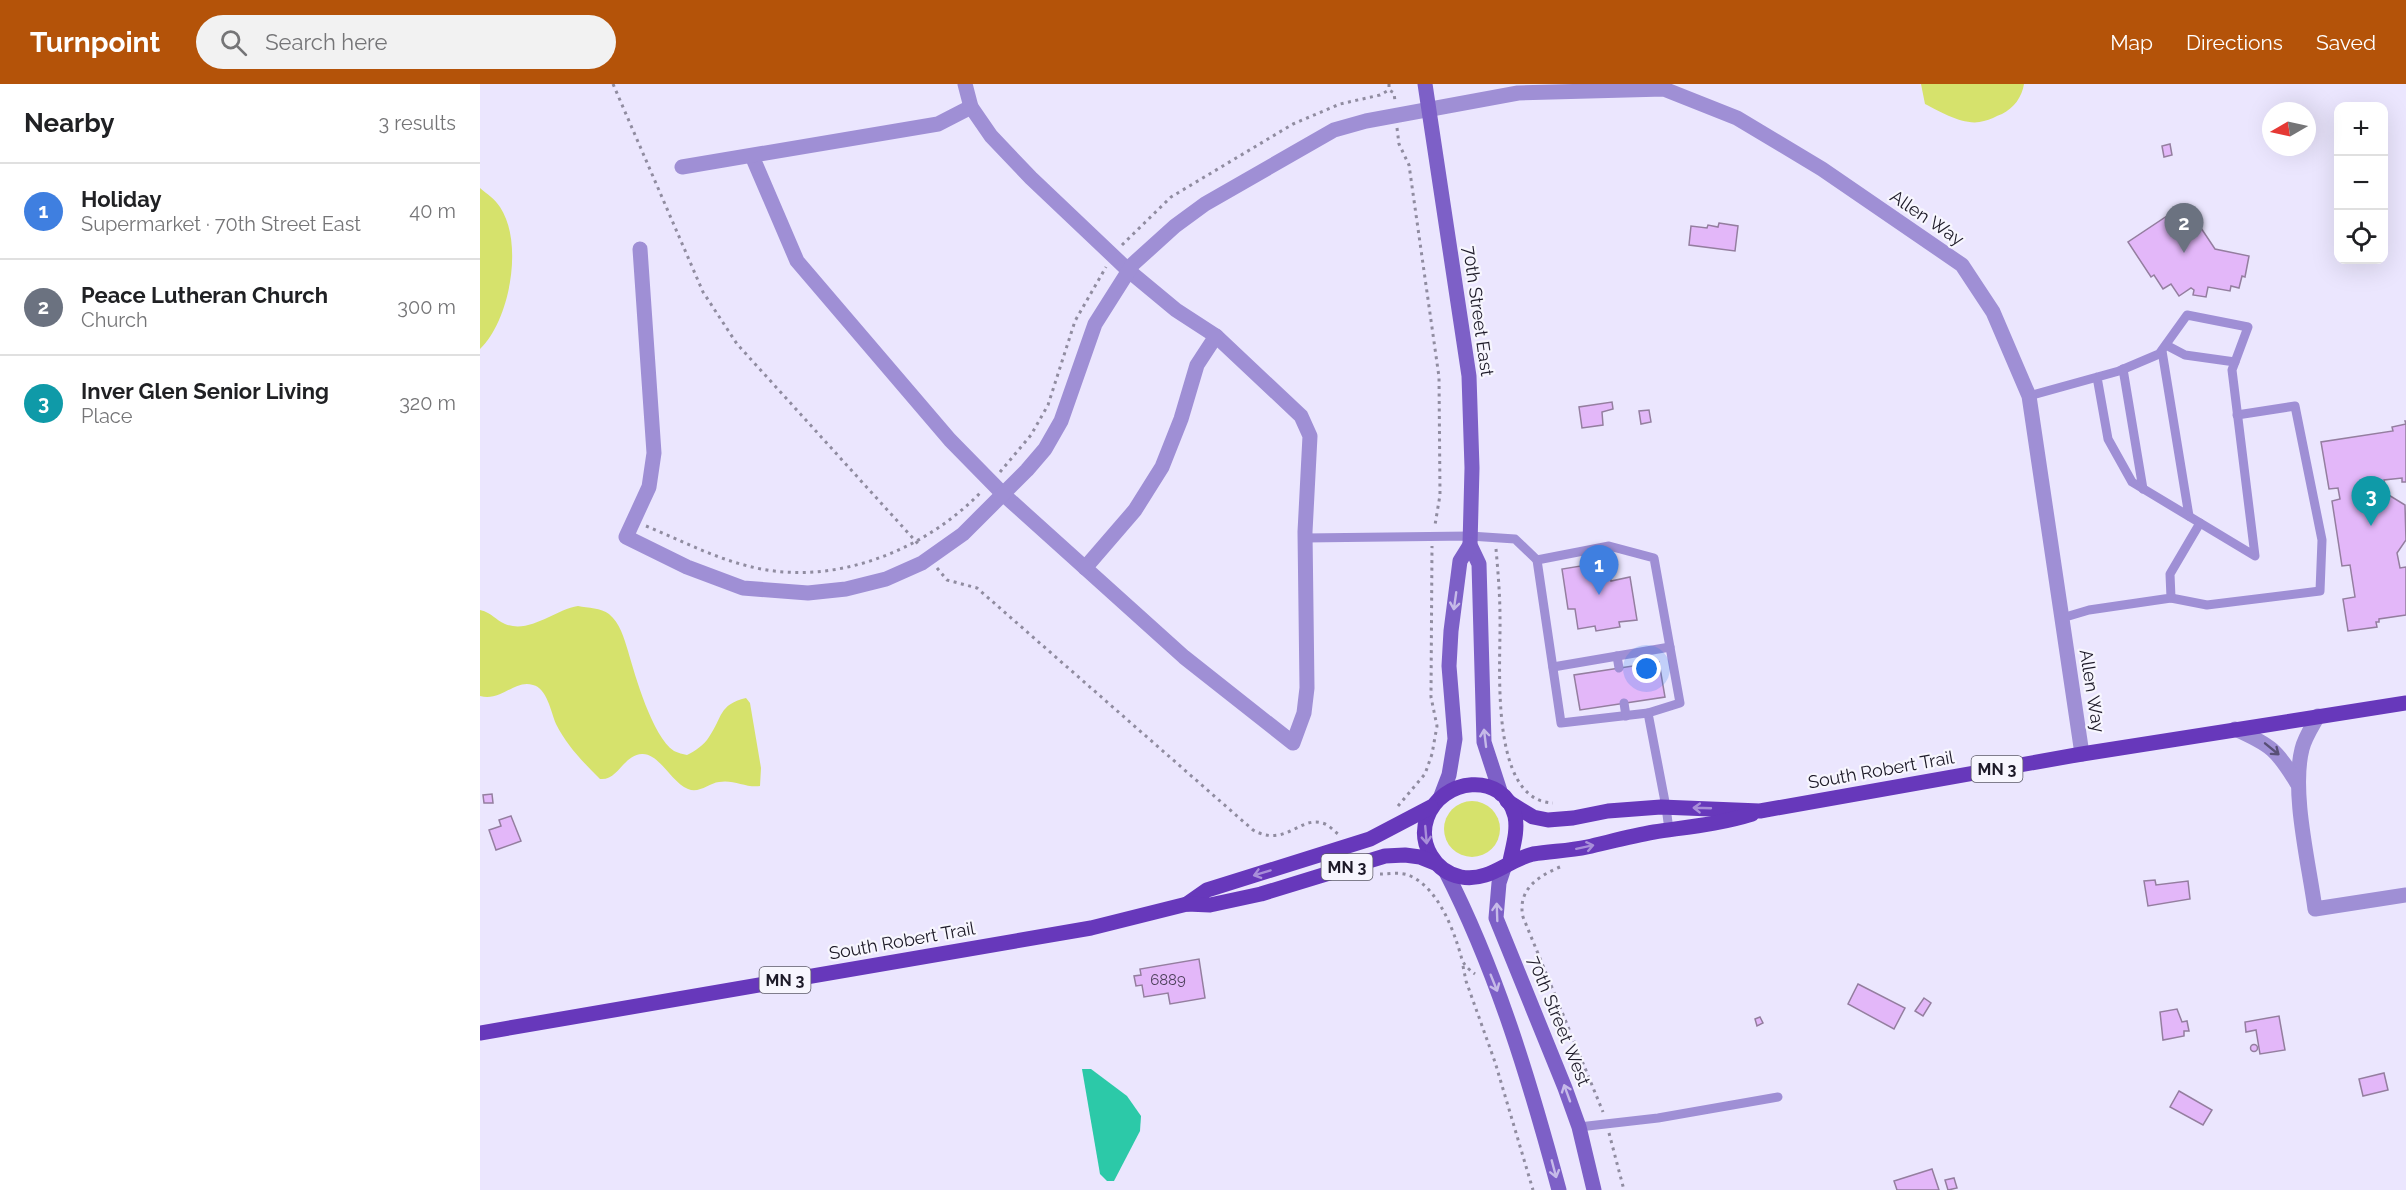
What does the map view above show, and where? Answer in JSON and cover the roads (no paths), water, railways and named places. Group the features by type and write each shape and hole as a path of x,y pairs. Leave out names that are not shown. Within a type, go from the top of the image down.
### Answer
{"main road":[{"name":"70th Street East","path":"1425,84 1469,376 1472,468 1470,541 1479,564 1484,742 1488,759 1504,798"},
{"name":"70th Street East","path":"1436,801 1452,759 1455,739 1449,666 1451,631 1460,561 1470,541"},
{"name":"South Robert Trail","path":"1504,798 1533,817 1548,820 1608,811 1666,807 1760,811 2082,754 2406,703"},
{"path":"1507,864 1517,828 1514,814 1504,798 1484,785 1470,784 1436,801 1424,827 1425,839 1459,898 1494,984 1538,1111 1559,1190"},
{"name":"South Robert Trail","path":"1187,904 1207,890 1370,839 1436,801"},
{"path":"1440,867 1461,877 1473,877 1538,853 1588,847 1616,838 1728,822 1760,811"},
{"name":"South Robert Trail","path":"480,1033 1091,928 1187,904 1210,904 1261,894 1385,856 1420,857 1440,867"},
{"name":"70th Street West","path":"1507,864 1499,883 1496,918 1538,1017 1579,1127 1594,1190"}],"street":[{"path":"752,156 797,261 950,440 1003,494 1184,657 1293,743 1304,713 1307,688 1305,538 1310,436 1301,416 1216,336 1176,310 1129,271 1031,178 991,136 971,107 965,84"},
{"name":"Allen Way","path":"640,249 654,453 649,487 626,537 687,567 743,588 808,593 846,589 886,579 929,558 963,534 1045,449 1061,421 1095,324 1133,264 1175,226 1205,204 1334,130 1396,115 1518,93 1664,89 1737,118 1822,169 1962,265 1993,312 2029,396 2082,754"},
{"path":"682,167 938,124 971,107"},
{"path":"1086,568 1135,510 1162,467 1181,419 1197,366 1216,336"},
{"path":"2318,716 2301,750 2297,783 2315,909 2406,895"},
{"path":"2235,729 2261,741 2281,757 2297,783"}],"lane":[{"path":"2029,396 2123,369 2160,354 2187,315 2248,327 2232,370 2255,556 2132,482 2108,439 2097,377"},
{"path":"2164,348 2185,355 2235,362"},
{"path":"2164,348 2189,516"},
{"path":"2123,369 2143,489"},
{"path":"2062,618 2089,609 2171,598 2207,605 2320,591 2322,540 2295,406 2237,415"},
{"path":"2171,598 2170,574 2200,523"},
{"path":"1305,538 1432,537 1470,541 1495,538 1515,539 1537,560 1561,723 1648,713 1680,703 1654,558 1610,546 1537,560"},
{"path":"1552,667 1670,647"},
{"path":"1617,656 1619,668"},
{"path":"1624,704 1626,716"},
{"path":"1648,713 1666,807 1668,830"},
{"path":"1579,1127 1658,1118 1778,1096"}],"place":[{"name":"Peace Lutheran Church","path":"2184,253"},
{"name":"Inver Glen Senior Living","path":"2371,526"},
{"name":"Holiday","path":"1599,595"}]}
